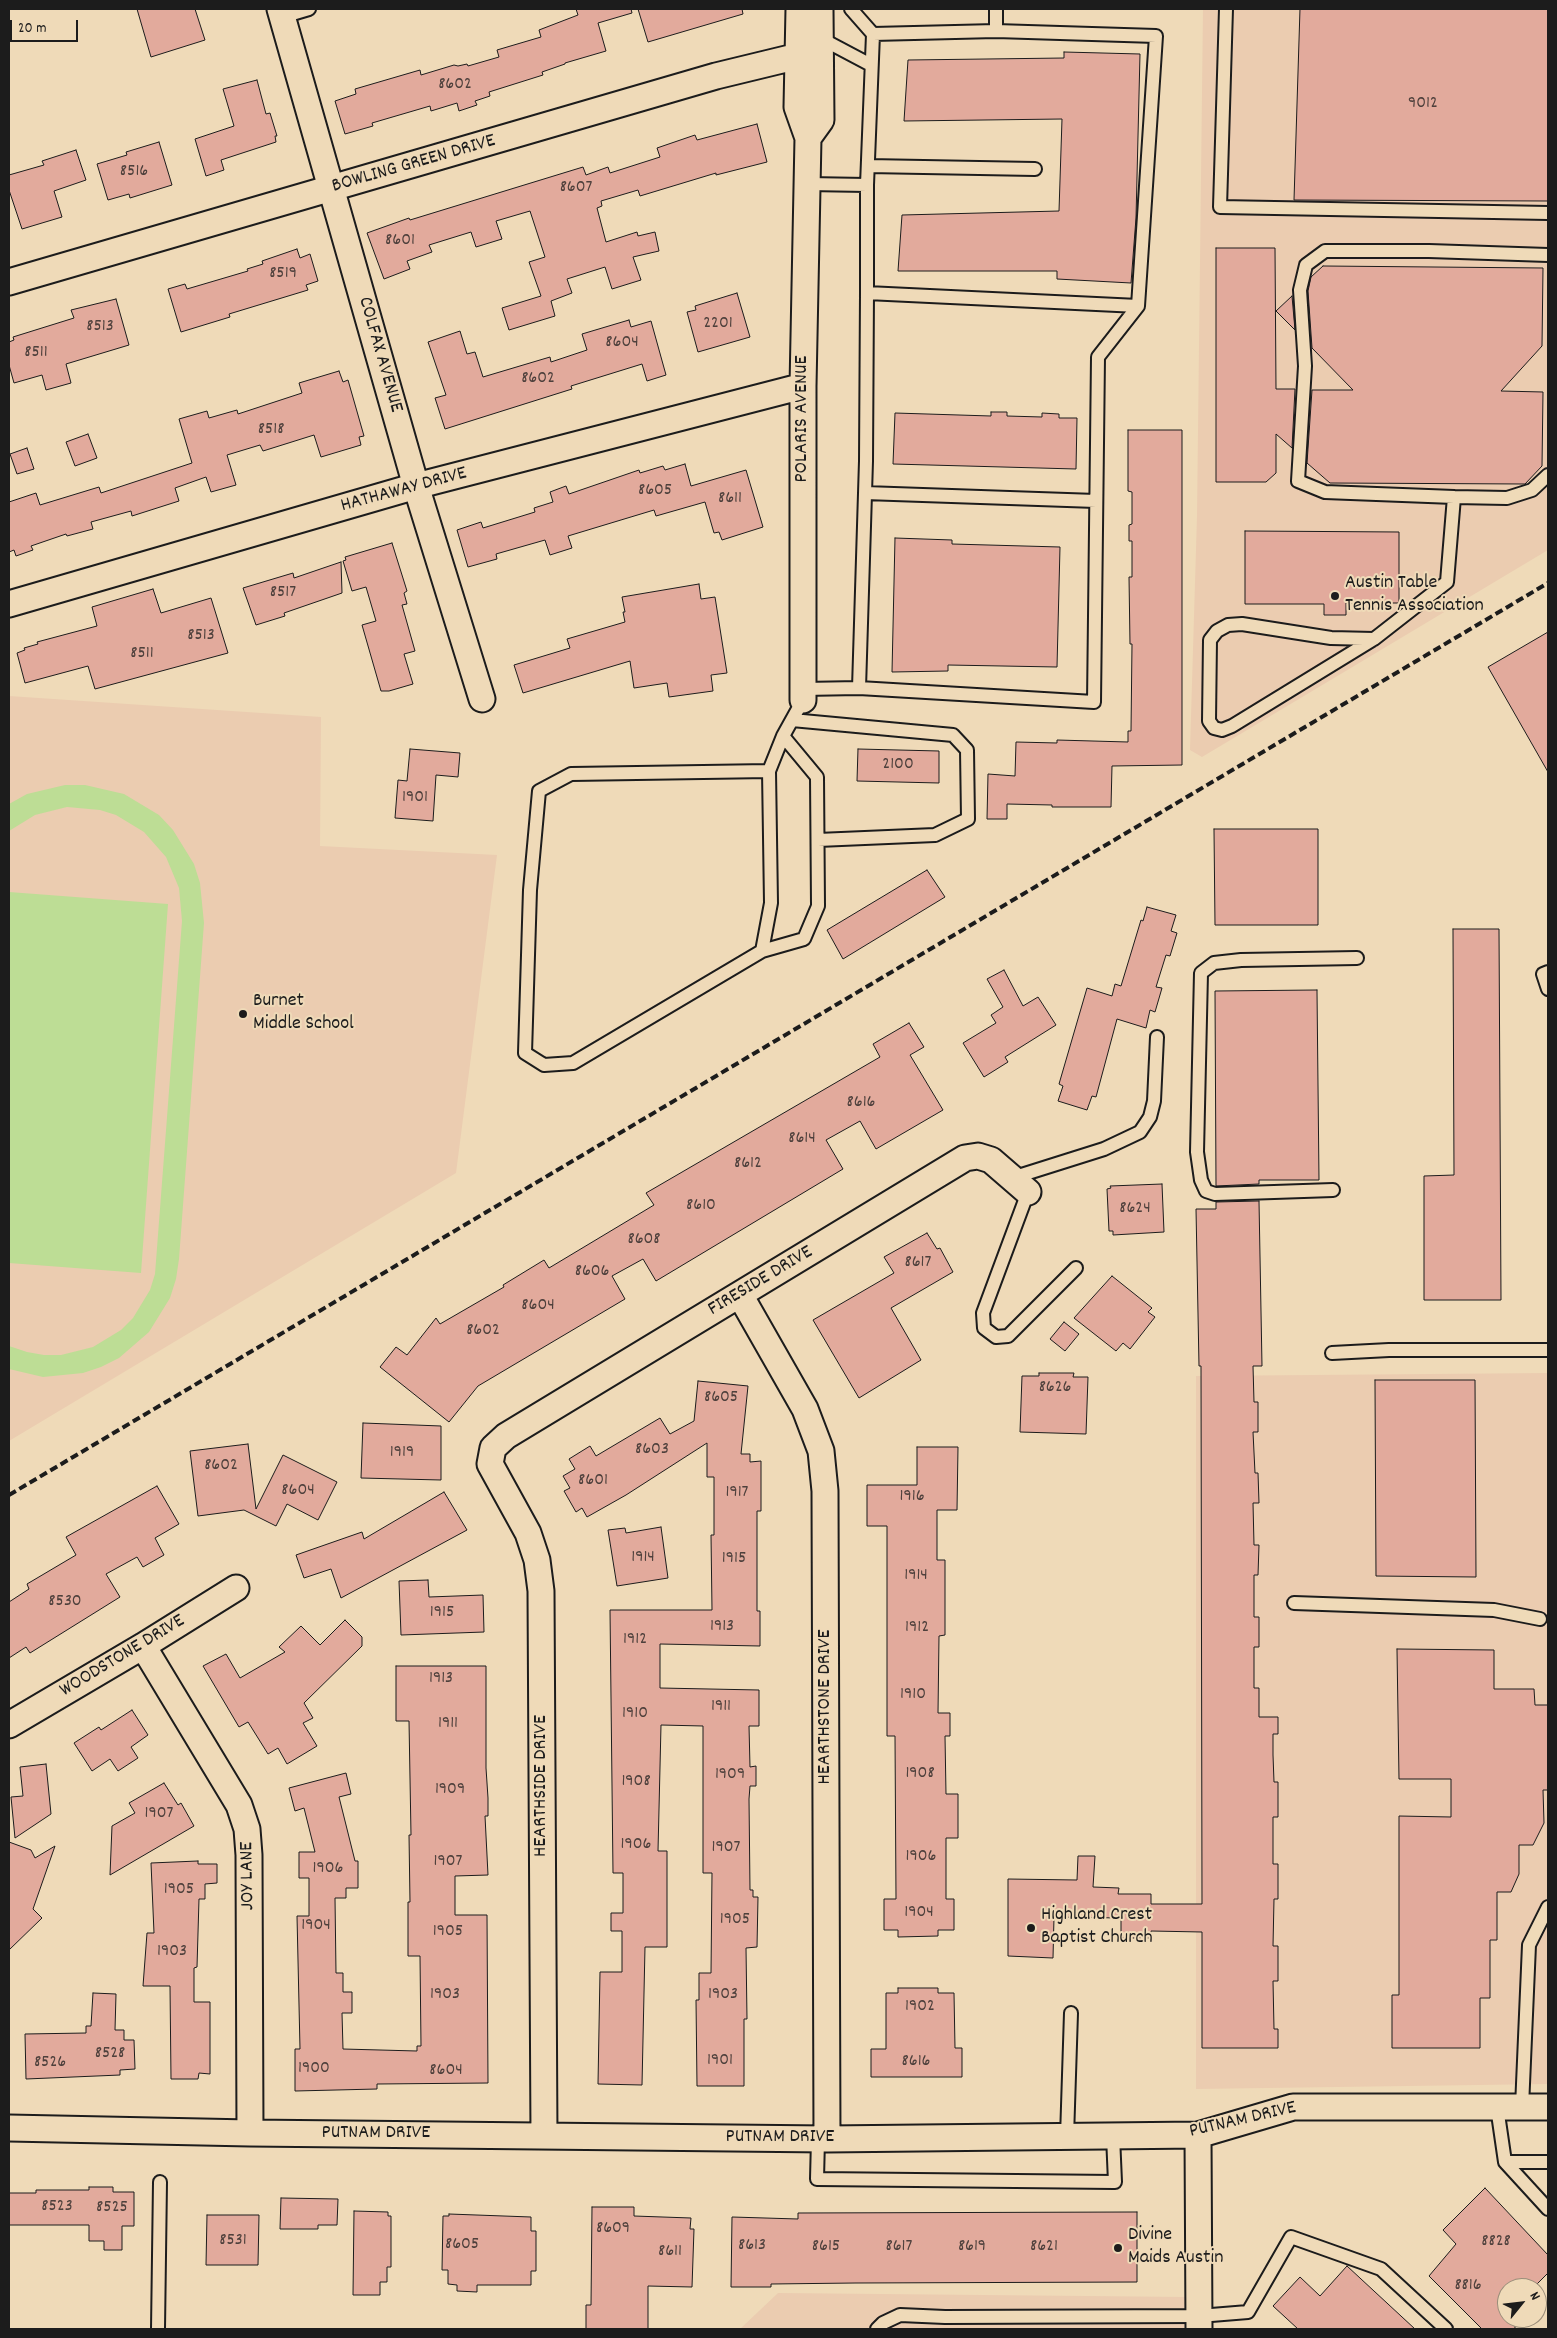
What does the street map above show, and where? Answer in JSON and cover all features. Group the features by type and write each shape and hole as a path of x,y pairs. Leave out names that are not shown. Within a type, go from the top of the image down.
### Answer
{"street":[{"name":"POLARIS AVENUE","path":"799,9 812,48"},
{"name":"POLARIS AVENUE","path":"800,703 808,138 797,107 820,9"},
{"name":"COLFAX AVENUE","path":"281,13 416,486 482,699"},
{"name":"BOWLING GREEN DRIVE","path":"9,282 812,48"},
{"name":"HATHAWAY DRIVE","path":"9,604 416,486 803,386"},
{"name":"FIRESIDE DRIVE","path":"493,1448 515,1431 965,1158 978,1156 991,1160 1020,1185"},
{"name":"HEARTHSTONE DRIVE","path":"740,1295 805,1409 821,1450 824,1475 822,2139"},
{"name":"HEARTHSIDE DRIVE","path":"493,1448 490,1464 528,1533 537,1560 541,1591 544,2136"},
{"name":"WOODSTONE DRIVE","path":"9,1724 143,1646 236,1588"},
{"name":"JOY LANE","path":"143,1646 240,1805 247,1829 250,1855 250,2133"},
{"name":"PUTNAM DRIVE","path":"9,2128 250,2133 822,2139 1198,2135 1293,2107 1548,2106"},
{"path":"1198,2135 1199,2323"}],"lane":[{"path":"281,13 309,9"},
{"path":"851,9 873,34 868,166 865,493 859,688"},
{"path":"996,9 996,32"},
{"path":"1226,9 1220,207 1548,212"},
{"path":"762,951 771,903 769,771 783,736 800,703 859,688 1094,702 1098,357 1138,306 1156,36 996,32 873,34"},
{"path":"812,48 871,66"},
{"path":"868,166 1035,169"},
{"path":"807,184 868,185"},
{"path":"1548,255 1429,251 1325,252 1306,265 1300,290 1305,366 1298,481 1325,492 1507,498 1532,490 1548,475"},
{"path":"867,293 1138,306"},
{"path":"865,493 1096,501"},
{"path":"1374,639 1331,638 1242,624 1228,625 1217,631 1210,640 1209,720 1214,728 1222,730 1232,726 1374,639 1447,582 1454,497"},
{"path":"800,703 953,735 967,750 968,819 935,835 818,840"},
{"path":"769,771 571,774 538,791 530,890 525,1053 544,1065 573,1063 762,951 804,939 818,906 817,777 783,736"},
{"path":"1333,1190 1215,1194 1206,1191 1201,1180 1197,1152 1201,973 1214,963 1241,960 1357,958"},
{"path":"1548,972 1543,974 1548,989"},
{"path":"1076,1268 1008,1336 996,1337 984,1328 983,1313 1020,1185 1140,1132 1150,1117 1154,1101 1156,1037"},
{"path":"1332,1353 1388,1350 1548,1350"},
{"path":"1294,1604 1494,1610 1540,1619"},
{"path":"1522,2106 1529,1945 1548,1907"},
{"path":"1067,2136 1071,2013"},
{"path":"1497,2107 1505,2162 1548,2209"},
{"path":"822,2139 817,2180 1116,2182 1112,2136"},
{"path":"1505,2162 1548,2162"},
{"path":"158,2329 160,2182"},
{"path":"877,2329 883,2323 900,2315 1199,2323 1248,2312 1291,2237 1381,2269 1446,2329"}],"shaded area":[{"path":"1203,9 1548,9 1548,550 1202,757 1190,750 1197,516"},
{"name":"Burnet Middle School","path":"9,696 321,717 320,846 497,855 456,1173 9,1441"},
{"path":"1548,1373 1548,2084 1196,2089 1196,1376"},
{"path":"778,2293 1188,2297 1188,2329 740,2329"}],"green space":[{"path":"65,785 85,785 124,794 159,815 173,830 194,864 200,883 204,923 179,1259 176,1279 170,1298 149,1332 119,1358 83,1373 43,1377 9,1369 9,1346 44,1355 61,1355 93,1347 121,1330 133,1318 150,1290 155,1274 182,921 179,888 166,857 144,832 116,815 100,810 67,807 35,815 9,831 9,804 27,794"},
{"path":"9,892 168,904 141,1273 9,1263"}],"building":[{"path":"137,9 195,9 205,40 151,57"},
{"path":"576,9 631,9 632,13 598,23 606,51 565,63 542,72 543,75 489,92 490,96 475,101 477,105 459,111 457,103 431,111 430,106 372,123 373,126 345,134 335,101 356,94 355,89 420,70 421,75 454,65 467,64 468,66 499,57 497,50 541,37 539,30 578,15"},
{"path":"638,9 742,9 743,14 648,42"},
{"path":"1300,9 1548,9 1548,201 1294,200"},
{"path":"1064,52 1140,54 1136,218 1131,283 1057,279 1057,271 898,271 902,215 1059,211 1062,119 904,121 908,60 1064,58"},
{"path":"257,80 266,114 270,113 277,136 275,136 276,142 221,160 224,170 206,176 195,139 234,126 223,89"},
{"path":"757,124 767,162 716,175 716,173 640,196 638,190 601,201 602,206 597,208 606,242 637,232 638,236 655,232 659,251 633,257 641,280 612,289 605,267 567,279 572,293 551,301 555,316 509,330 502,308 541,296 529,262 545,257 530,211 496,221 502,239 476,247 471,232 429,245 432,252 407,261 410,269 384,279 367,233 409,218 410,220 583,167 586,175 608,167 610,173 660,157 657,148 695,135 697,140"},
{"path":"159,142 172,185 130,198 129,194 108,200 97,164 127,155 126,152"},
{"path":"76,150 86,180 54,191 62,217 22,229 9,190 9,175 44,165 42,161"},
{"path":"1216,248 1275,248 1276,389 1295,389 1292,448 1276,434 1276,473 1266,482 1216,482"},
{"path":"297,249 300,258 310,254 318,281 306,285 308,290 229,314 230,317 181,332 168,289 185,284 187,289 248,271 247,269 263,264 262,261"},
{"path":"1323,266 1543,268 1542,346 1501,391 1543,392 1542,466 1525,484 1330,483 1307,463 1312,390 1353,390 1312,348 1308,291 1311,277"},
{"path":"737,293 750,337 698,352 687,312 696,310 695,306"},
{"path":"1292,296 1295,330 1276,311"},
{"path":"116,299 129,345 66,364 71,383 46,390 42,375 14,383 9,365 9,342 14,340 13,337 74,318 71,310"},
{"path":"629,320 631,327 651,321 666,375 647,381 642,364 571,386 572,389 445,429 435,398 446,395 428,342 460,331 467,354 475,352 483,377 550,357 551,362 587,350 582,334"},
{"path":"339,371 343,382 348,380 364,436 359,437 361,445 321,457 314,435 263,451 260,445 227,455 236,485 211,492 206,477 175,488 179,501 132,516 131,511 91,522 93,529 67,536 66,534 31,546 33,550 16,556 14,550 9,552 9,502 36,493 40,505 99,487 101,493 192,463 179,419 207,411 209,418 237,410 238,414 302,393 299,383"},
{"path":"991,412 1007,412 1007,416 1042,417 1042,413 1059,414 1059,418 1077,418 1076,469 893,464 895,413 991,416"},
{"path":"1128,430 1182,430 1182,765 1112,766 1111,807 1052,807 1052,805 1007,804 1007,819 987,819 988,774 1015,776 1016,742 1057,743 1057,740 1128,742 1128,731 1131,731 1132,644 1130,644 1129,577 1132,577 1132,541 1129,541 1129,525 1132,524 1132,492 1128,491"},
{"path":"88,434 97,458 75,466 66,442"},
{"path":"27,448 34,469 17,474 10,454"},
{"path":"685,464 691,486 746,470 763,527 722,540 719,532 714,533 705,502 656,516 654,510 568,536 572,548 550,555 545,540 496,554 497,559 468,567 457,530 481,522 483,528 535,512 534,508 553,502 550,492 566,486 569,494 639,470 640,473 663,466 665,470"},
{"path":"1245,531 1399,532 1399,603 1346,603 1346,615 1324,615 1324,604 1245,604"},
{"path":"895,538 952,540 952,544 1060,547 1057,667 948,665 948,671 892,672"},
{"path":"392,543 407,591 404,593 407,604 402,605 415,651 404,654 413,684 389,691 381,691 362,625 376,621 366,587 352,591 343,561 346,560 345,557"},
{"path":"341,562 342,593 284,613 285,616 256,625 243,588 293,573 294,578"},
{"path":"699,584 701,599 715,597 727,673 711,675 713,691 669,697 667,683 634,688 630,661 523,693 514,665 570,648 567,639 625,622 622,597"},
{"path":"153,589 161,613 211,598 228,653 95,689 88,666 25,683 17,653 25,650 24,648 38,644 37,642 97,626 92,607"},
{"path":"1548,632 1548,772 1488,667"},
{"path":"410,749 460,753 458,777 436,775 433,821 395,818 398,780 407,781"},
{"path":"858,749 939,751 939,783 857,781"},
{"path":"1214,829 1318,829 1318,925 1215,925"},
{"path":"927,870 945,897 843,959 827,930"},
{"path":"1147,907 1176,915 1171,931 1177,933 1170,956 1166,955 1156,987 1162,988 1155,1012 1150,1010 1146,1028 1117,1019 1096,1097 1092,1096 1087,1110 1058,1101 1063,1086 1059,1084 1087,988 1112,996 1115,984 1121,986 1141,920 1143,921"},
{"path":"1453,929 1499,929 1501,1300 1424,1300 1424,1176 1454,1175"},
{"path":"1004,970 1023,1006 1038,997 1056,1025 1005,1057 1008,1062 984,1077 963,1043 996,1023 991,1015 1003,1007 987,979"},
{"path":"1317,990 1319,1180 1259,1180 1259,1184 1216,1186 1215,991"},
{"path":"909,1023 924,1047 910,1055 943,1110 876,1149 860,1121 826,1140 843,1169 656,1281 643,1259 612,1276 625,1299 478,1386 449,1422 380,1367 396,1347 407,1355 436,1318 440,1324 504,1287 503,1285 544,1260 549,1268 654,1205 646,1193 880,1057 873,1044"},
{"path":"1162,1184 1164,1232 1113,1235 1113,1231 1109,1231 1107,1189 1111,1188 1110,1186"},
{"path":"1259,1201 1262,1366 1253,1366 1254,1402 1258,1402 1258,1432 1253,1432 1255,1473 1258,1473 1259,1503 1253,1503 1254,1545 1259,1545 1258,1575 1254,1575 1254,1617 1259,1617 1259,1647 1254,1647 1254,1688 1259,1688 1259,1717 1278,1717 1278,1734 1273,1734 1274,1782 1278,1782 1278,1817 1273,1817 1273,1864 1278,1864 1278,1899 1274,1899 1273,1946 1278,1946 1278,1981 1273,1981 1274,2029 1278,2029 1278,2048 1202,2048 1202,1932 1151,1931 1150,1938 1121,1938 1121,1918 1054,1917 1053,1958 1008,1956 1008,1879 1077,1880 1078,1856 1095,1856 1093,1887 1119,1888 1118,1894 1151,1894 1151,1904 1202,1904 1201,1366 1199,1366 1196,1209 1216,1209 1216,1202"},
{"path":"927,1233 937,1249 940,1248 953,1272 891,1308 921,1360 859,1398 813,1320 894,1273 884,1257"},
{"path":"1112,1276 1152,1308 1148,1312 1155,1317 1130,1349 1123,1343 1116,1351 1074,1318"},
{"path":"1064,1322 1079,1334 1065,1351 1050,1339"},
{"path":"1039,1373 1074,1373 1073,1377 1088,1377 1086,1434 1020,1432 1022,1376 1039,1376"},
{"path":"1375,1380 1475,1380 1476,1577 1376,1576"},
{"path":"698,1381 748,1386 741,1454 750,1454 750,1462 761,1461 761,1511 757,1511 757,1611 760,1611 760,1646 660,1644 660,1688 759,1690 759,1726 749,1726 750,1767 756,1766 756,1786 750,1786 749,1799 750,1890 753,1890 753,1897 758,1897 757,1947 746,1948 747,2019 744,2019 744,2086 697,2086 696,2000 699,2000 699,1973 711,1973 712,1873 703,1873 703,1726 661,1725 658,1851 667,1851 667,1947 645,1947 642,2085 598,2084 600,1972 622,1972 622,1931 611,1931 611,1913 623,1913 623,1873 613,1873 610,1610 712,1610 711,1535 714,1535 714,1477 707,1477 707,1443 626,1495 587,1517 582,1508 576,1512 564,1491 570,1488 563,1476 575,1469 569,1459 590,1446 596,1456 660,1418 670,1434 694,1421"},
{"path":"363,1423 441,1426 441,1480 361,1478"},
{"path":"248,1444 256,1509 283,1455 337,1482 318,1520 287,1504 276,1526 244,1510 198,1516 190,1451"},
{"path":"917,1447 958,1447 957,1510 937,1510 937,1560 945,1560 945,1635 939,1636 938,1713 950,1713 950,1736 945,1736 946,1794 958,1794 958,1838 946,1838 946,1899 954,1899 954,1930 938,1930 938,1936 898,1937 898,1930 884,1930 884,1899 896,1899 895,1736 887,1736 887,1526 867,1526 867,1485 917,1485"},
{"path":"157,1486 179,1524 155,1538 164,1555 143,1567 137,1557 106,1574 120,1597 30,1653 26,1647 9,1658 9,1602 29,1589 27,1584 76,1555 66,1537"},
{"path":"444,1492 467,1530 341,1598 331,1569 304,1578 296,1555 362,1532 364,1539"},
{"path":"661,1527 668,1578 617,1586 608,1530 625,1528 626,1533"},
{"path":"428,1580 429,1597 483,1595 484,1632 401,1635 399,1581"},
{"path":"345,1620 362,1637 362,1646 304,1703 313,1718 303,1723 317,1746 287,1764 278,1748 268,1754 248,1722 239,1727 203,1666 226,1654 240,1678 285,1652 279,1647 301,1626 320,1645"},
{"path":"1397,1649 1494,1650 1494,1689 1534,1689 1535,1705 1548,1705 1548,1790 1543,1790 1544,1823 1533,1845 1519,1845 1519,1874 1511,1892 1497,1892 1497,1940 1490,1940 1490,1998 1480,1998 1480,2048 1392,2048 1392,1995 1399,1995 1399,1816 1451,1817 1451,1779 1399,1779"},
{"path":"396,1666 486,1666 488,1816 485,1816 488,1875 455,1876 455,1915 487,1915 488,2083 377,2084 377,2089 295,2091 295,2049 300,2049 297,1916 309,1916 309,1878 299,1878 299,1852 315,1852 304,1808 295,1811 289,1788 346,1773 351,1794 339,1797 355,1861 358,1861 358,1888 346,1888 346,1898 335,1898 336,1973 343,1973 343,1992 352,1992 352,2013 342,2013 343,2049 417,2051 417,2046 421,2046 420,1956 408,1956 408,1902 410,1902 409,1835 411,1835 409,1721 396,1721"},
{"path":"132,1710 148,1735 131,1747 138,1758 118,1771 110,1759 92,1771 74,1743 99,1727 101,1730"},
{"path":"46,1764 51,1814 15,1838 11,1797 23,1796 20,1767"},
{"path":"164,1783 178,1805 181,1803 194,1826 110,1875 112,1826 135,1813 129,1803"},
{"path":"9,1842 31,1850 35,1858 55,1846 33,1909 42,1918 9,1950"},
{"path":"198,1861 198,1864 217,1864 217,1883 205,1884 205,1899 199,1899 197,1967 194,1968 194,2002 210,2002 210,2074 199,2073 198,2079 171,2079 170,1986 143,1986 147,1933 154,1933 151,1863"},
{"path":"898,1988 938,1988 938,1993 954,1993 955,2048 962,2048 962,2077 871,2077 871,2049 886,2049 886,1993 898,1993"},
{"path":"93,1993 116,1994 115,2030 124,2030 124,2040 134,2040 135,2069 120,2070 120,2075 26,2079 25,2034 86,2033 86,2026 91,2026"},
{"path":"89,2187 113,2187 113,2192 134,2192 134,2226 122,2226 122,2250 104,2250 104,2241 89,2241 89,2225 9,2225 9,2193 36,2193 36,2190 89,2190"},
{"path":"1485,2188 1548,2255 1548,2273 1543,2278 1497,2278 1497,2328 1515,2329 1482,2329 1429,2276 1456,2244 1443,2230"},
{"path":"281,2198 338,2199 337,2225 318,2225 318,2229 280,2229"},
{"path":"592,2207 634,2207 634,2216 691,2218 690,2229 694,2229 692,2287 648,2286 648,2329 586,2329 586,2305 591,2305"},
{"path":"354,2211 388,2212 388,2216 391,2216 391,2267 387,2267 387,2282 380,2282 380,2295 353,2295"},
{"path":"1137,2212 1137,2282 771,2284 771,2287 731,2287 732,2217 798,2219 798,2213"},
{"path":"449,2214 531,2217 531,2231 536,2231 536,2271 531,2271 531,2285 477,2285 477,2292 457,2291 457,2285 448,2284 448,2270 442,2270 443,2216 449,2216"},
{"path":"207,2215 259,2215 258,2265 206,2265"},
{"path":"1347,2266 1415,2329 1298,2329 1273,2306 1300,2277 1320,2296"}],"railway":[{"path":"9,1495 1548,583"}],"place":[{"name":"Austin Table Tennis Association","path":"1335,596"},
{"name":"Burnet Middle School","path":"243,1014"},
{"name":"Highland Crest Baptist Church","path":"1031,1928"},
{"name":"Divine Maids Austin","path":"1118,2248"}]}
